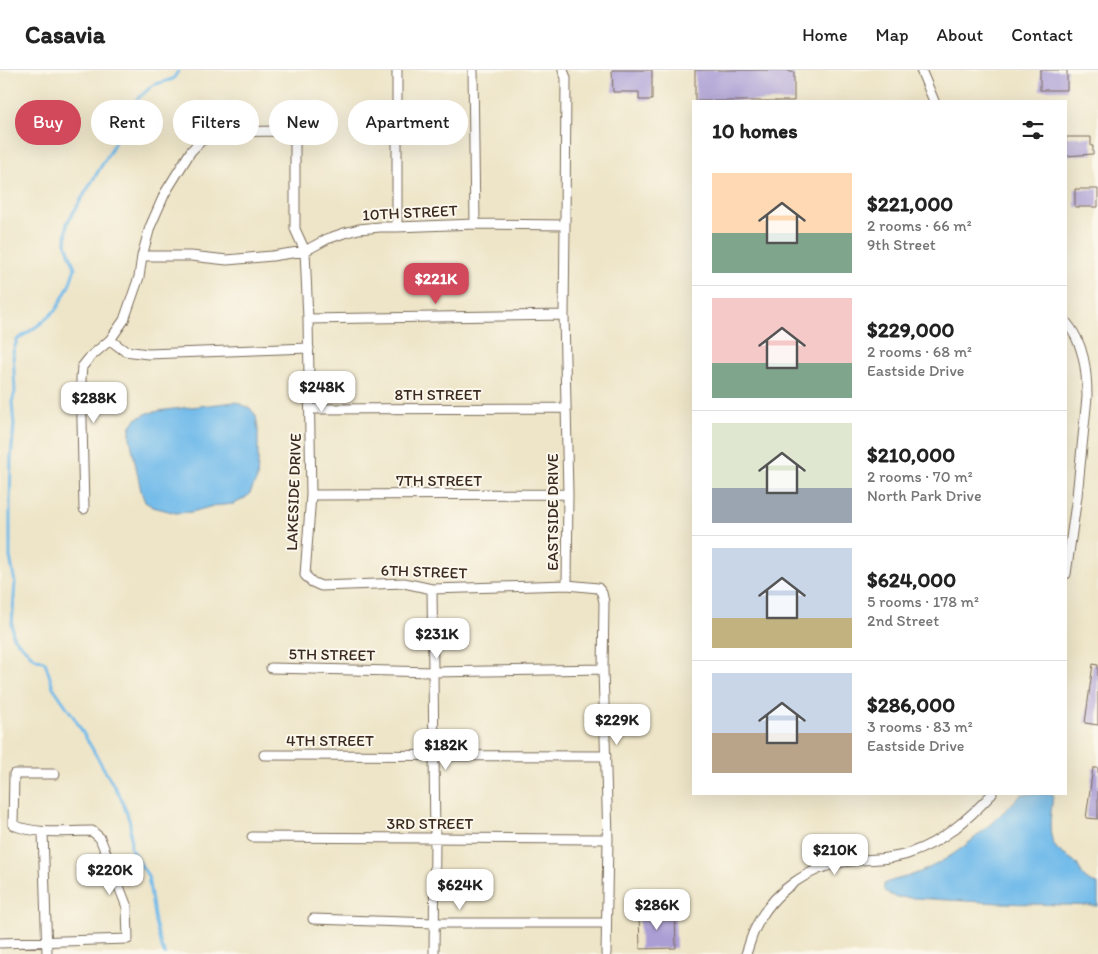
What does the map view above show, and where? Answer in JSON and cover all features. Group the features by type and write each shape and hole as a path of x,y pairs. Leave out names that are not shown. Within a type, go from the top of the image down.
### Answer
{"street":[{"path":"397,70 397,227"},
{"path":"473,70 475,224"},
{"name":"EASTSIDE DRIVE","path":"563,70 566,78 564,315 568,494 567,585 598,588 602,593 604,602 603,670 608,839 606,954"},
{"path":"921,70 934,100"},
{"path":"84,509 82,367 90,357 110,340 124,320 139,277 142,256 150,227 165,193 191,151 202,140 224,132 280,131 288,135 295,143 295,230 305,252"},
{"name":"10TH STREET","path":"142,256 191,256 227,260 305,252 327,239 344,233 380,227 475,224 565,225"},
{"name":"LAKESIDE DRIVE","path":"305,252 309,348 311,495 305,575 312,582"},
{"path":"308,319 564,315"},
{"path":"1067,323 1084,358 1087,397 1077,496 1067,567"},
{"path":"110,340 125,352 148,354 309,348"},
{"name":"8TH STREET","path":"310,409 566,408"},
{"name":"7TH STREET","path":"311,495 568,494"},
{"name":"6TH STREET","path":"312,582 321,586 404,583 432,589 567,585"},
{"path":"432,589 435,839 434,954"},
{"name":"5TH STREET","path":"271,668 433,672 603,670"},
{"name":"4TH STREET","path":"264,755 606,756"},
{"path":"0,943 128,939 127,907 100,838 92,831 44,832 26,830 13,825 14,774 55,774"},
{"path":"746,954 756,927 770,905 780,894 804,876 818,868 834,864 909,854 951,832 972,815 991,795"},
{"path":"44,832 47,954"},
{"name":"3RD STREET","path":"252,837 608,839"},
{"path":"313,919 434,923 606,923"}],"water":[{"path":"235,402 250,408 256,416 258,429 257,479 249,495 234,504 213,506 192,512 176,513 153,507 145,502 130,438 130,427 136,419 148,413 165,410"},
{"path":"1021,795 1053,795 1050,831 1054,844 1060,852 1077,864 1085,878 1098,884 1098,906 897,897 885,891 885,883 931,867 959,850 985,829"}],"building":[{"path":"612,70 652,70 652,100 639,100 639,92 613,92"},
{"path":"695,70 789,70 789,72 794,72 794,100 695,100"},
{"path":"1040,70 1067,70 1067,90 1040,90"},
{"path":"1067,137 1091,137 1093,154 1067,156"},
{"path":"1075,189 1098,189 1098,207 1075,207"},
{"path":"1093,664 1098,665 1098,725 1085,723"},
{"path":"1093,768 1098,768 1098,819 1086,818"},
{"path":"639,913 675,913 676,948 640,949"}],"waterway":[{"path":"165,954 155,922 148,876 131,849 130,822 121,798 75,719 53,687 45,662 33,657 13,637 15,583 10,557 10,504 14,425 12,402 15,392 13,352 17,340 56,310 69,286 75,268 66,244 67,223 111,150 133,103 153,85 173,79 179,70"}]}
